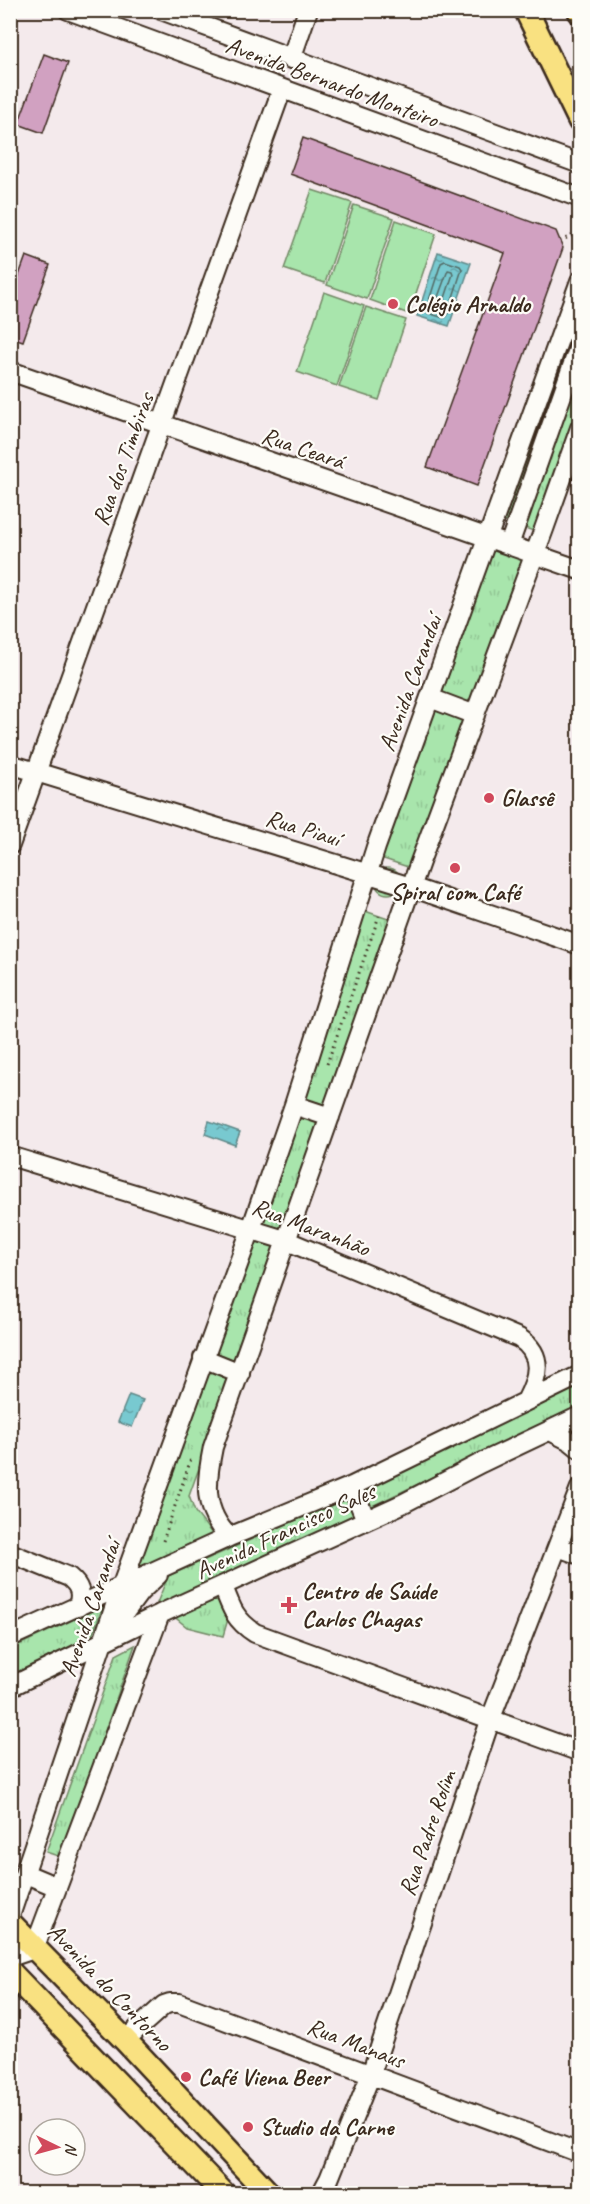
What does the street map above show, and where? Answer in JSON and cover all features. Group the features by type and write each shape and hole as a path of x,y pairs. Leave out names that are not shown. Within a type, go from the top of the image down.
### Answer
{"main road":[{"path":"526,10 579,121"},
{"name":"Avenida do Contorno","path":"10,1923 125,2040 269,2193"},
{"path":"10,1972 224,2193"}],"street":[{"name":"Avenida Bernardo Monteiro","path":"68,10 579,198"},
{"name":"Avenida Bernardo Monteiro","path":"161,10 579,164"},
{"path":"291,59 308,10"},
{"name":"Rua dos Timbiras","path":"10,845 282,89"},
{"name":"Avenida Carandaí","path":"10,1916 122,1585 294,1105 368,873 579,281"},
{"path":"508,545 579,344"},
{"name":"Rua Ceará","path":"10,371 579,570"},
{"path":"229,1537 218,1526 210,1510 207,1491 208,1468 213,1447 411,886 579,428"},
{"path":"430,698 475,715"},
{"name":"Rua Piauí","path":"10,764 411,886 579,945"},
{"path":"294,1105 330,1118"},
{"name":"Rua Maranhão","path":"10,1156 285,1240 519,1338 529,1345 535,1355 534,1384 526,1401"},
{"path":"203,1359 240,1373"},
{"name":"Avenida Francisco Sales","path":"10,1637 229,1537 352,1486 579,1375"},
{"name":"Avenida Francisco Sales","path":"10,1687 160,1614 402,1504 579,1416"},
{"path":"550,1431 570,1441 579,1449"},
{"path":"352,1486 366,1520"},
{"name":"Rua Padre Rolim","path":"321,2193 329,2179 371,2074 491,1719 579,1488"},
{"path":"558,1547 579,1555"},
{"path":"10,1553 69,1577 77,1583 81,1590 78,1607"},
{"path":"103,1643 140,1592 171,1564"},
{"path":"223,1586 231,1608 240,1623 255,1633 579,1752"},
{"path":"10,1957 34,1949 160,1614"},
{"path":"26,1874 57,1887"},
{"name":"Rua Manaus","path":"125,2040 164,2005 179,2003 579,2153"}],"path":[{"path":"560,241 579,232"}],"green space":[{"path":"312,190 352,203 325,283 284,269"},
{"path":"354,205 394,218 367,299 327,285"},
{"path":"396,220 436,234 409,314 370,300"},
{"path":"324,292 364,306 337,386 297,372"},
{"path":"579,295 579,416 540,533 497,519"},
{"path":"366,307 406,320 379,400 339,387"},
{"path":"492,547 524,558 470,707 438,696"},
{"path":"434,706 467,718 411,868 381,858"},
{"path":"388,868 398,871 401,881 398,891 388,894 378,891 375,881 378,871"},
{"path":"365,911 391,920 327,1109 303,1100"},
{"path":"297,1112 322,1120 281,1232 258,1226"},
{"path":"253,1235 278,1244 238,1362 213,1353"},
{"path":"211,1368 232,1376 189,1496 195,1512 213,1535 135,1570"},
{"path":"579,1383 579,1407 211,1583 228,1619 223,1636 187,1627 157,1603 168,1576 344,1499"},
{"path":"103,1606 91,1639 11,1677 10,1649"},
{"path":"135,1645 61,1857 46,1852 116,1655"}],"water":[{"path":"438,252 471,263 449,326 417,316"},
{"path":"209,1121 240,1132 235,1145 205,1134"},
{"path":"129,1395 143,1400 132,1427 118,1422"}],"building":[{"path":"44,54 68,63 43,133 18,124"},
{"path":"303,138 556,231 563,248 477,486 427,467 505,253 290,174"},
{"path":"26,256 50,265 23,341 10,337 10,300"}],"place":[{"name":"Colégio Arnaldo","path":"393,304"},
{"name":"Glassê","path":"489,798"},
{"name":"Spiral com Café","path":"455,868"},
{"name":"Centro de Saúde Carlos Chagas","path":"289,1605"},
{"name":"Café Viena Beer","path":"186,2077"},
{"name":"Studio da Carne","path":"248,2127"}]}
